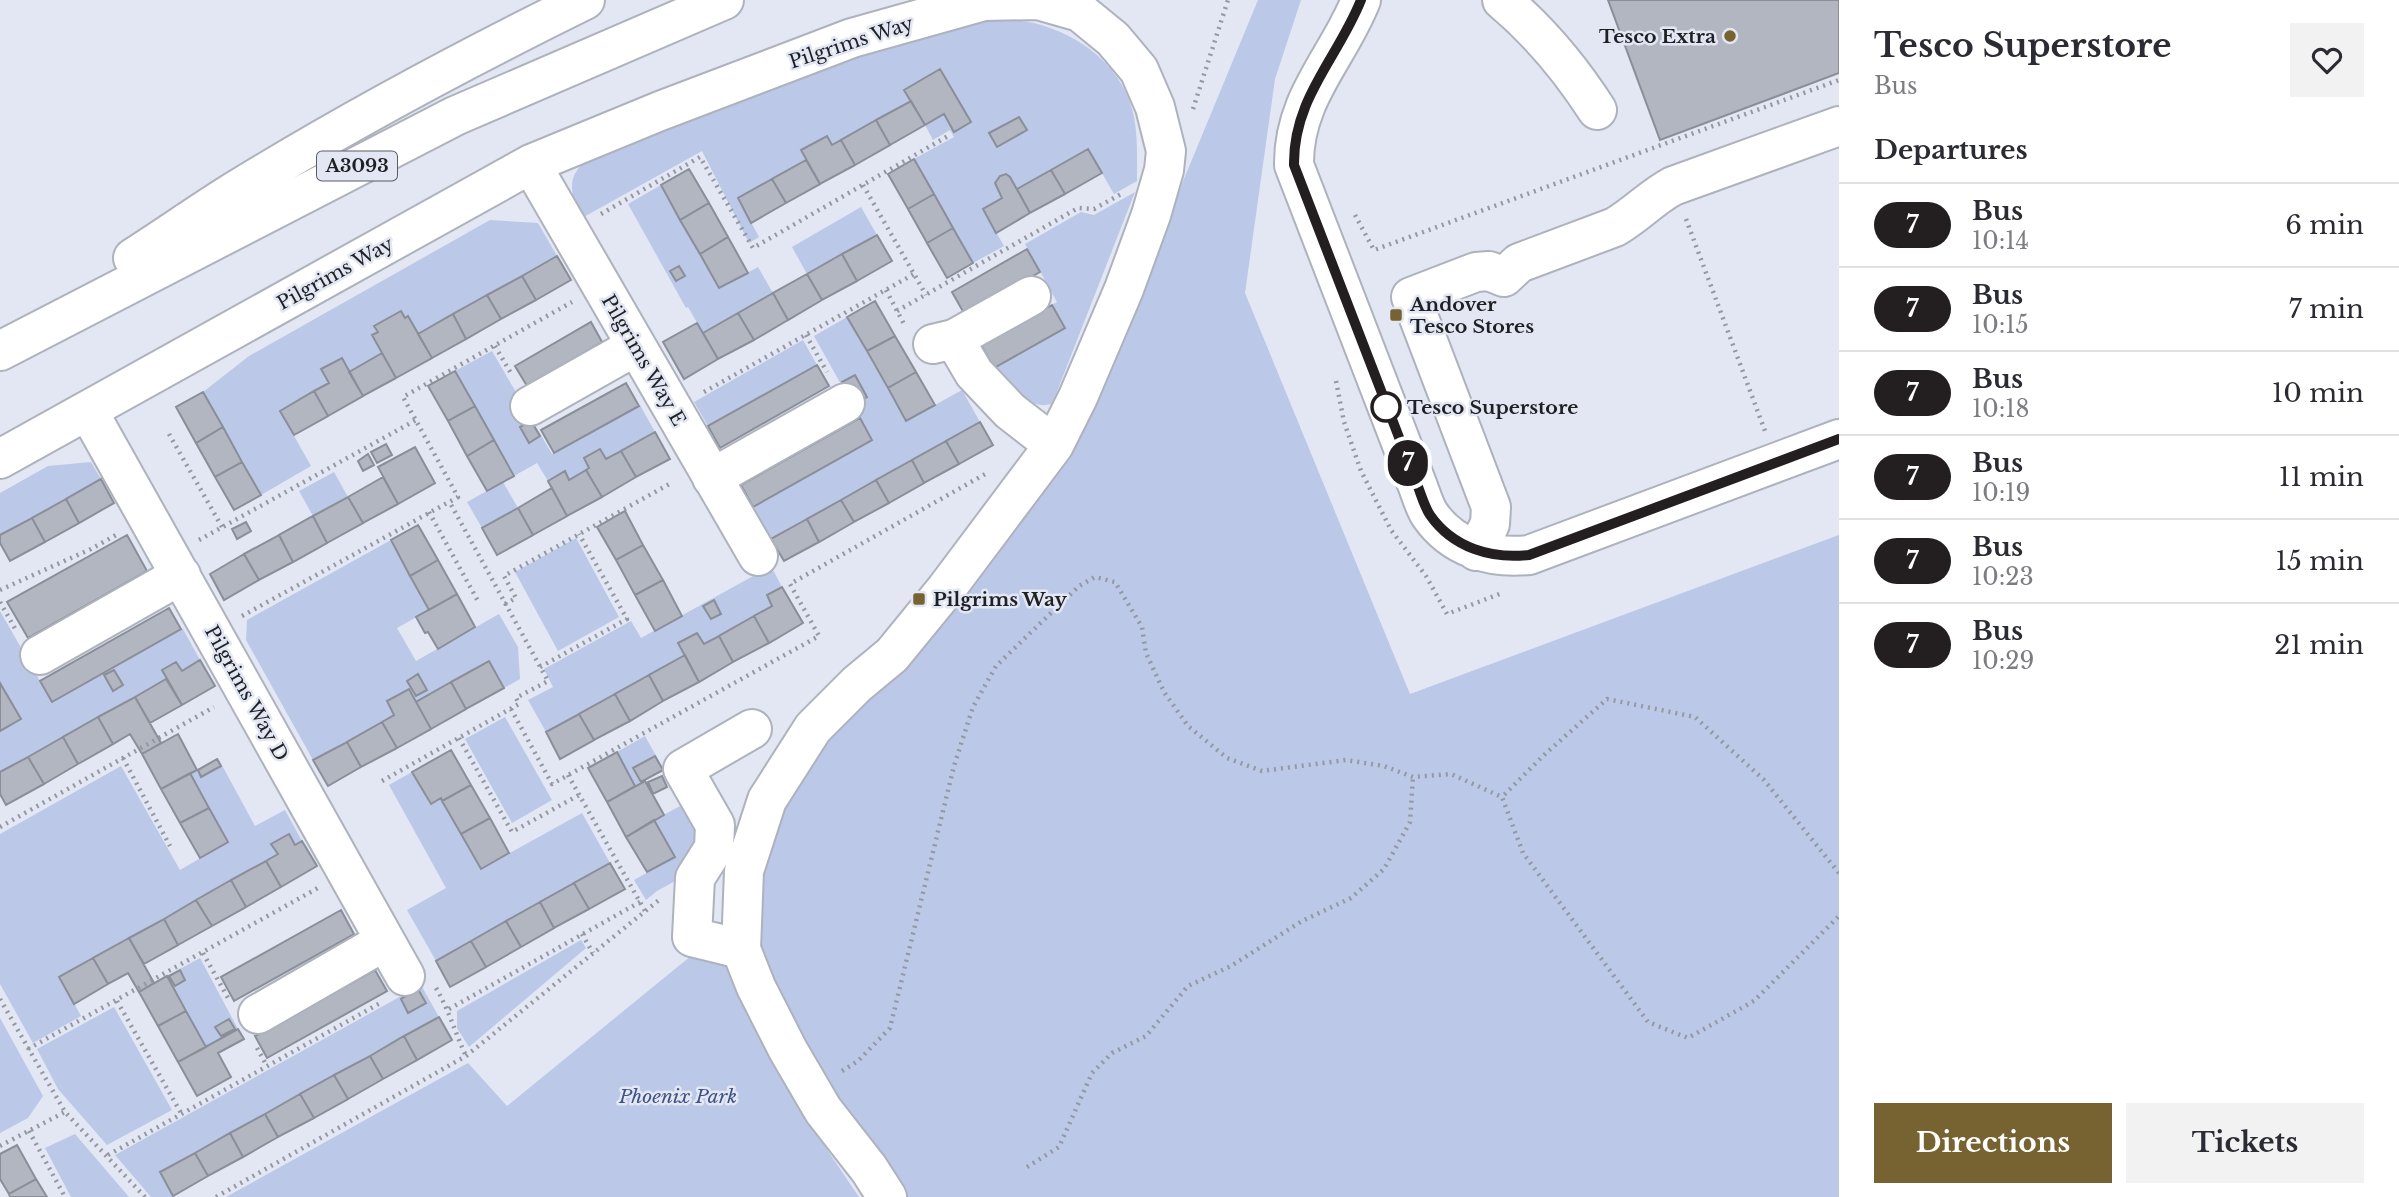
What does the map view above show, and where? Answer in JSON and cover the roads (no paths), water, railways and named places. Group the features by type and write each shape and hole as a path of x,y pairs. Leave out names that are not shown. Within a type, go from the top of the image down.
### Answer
{"street":[{"name":"A3093","path":"0,345 240,188 493,46 584,0"},
{"name":"A3093","path":"0,351 455,116 724,0"},
{"name":"Pilgrims Way","path":"0,458 531,164 660,111 852,38 984,1 1038,0 1080,12 1113,39 1139,71 1155,107 1165,160 1124,289 1078,397 1054,445"},
{"path":"1360,0 1307,98 1297,128 1294,165 1428,512 1440,528 1476,551 1510,557 1529,555 1839,439"},
{"path":"1502,0 1549,45 1577,78 1597,110"},
{"path":"1476,551 1490,524 1491,507 1411,296 1476,272 1489,271 1504,277 1519,263 1615,227 1659,193 1673,186 1839,126"},
{"name":"Pilgrims Way E","path":"531,164 758,556"},
{"path":"887,1197 869,1168 823,1110 756,987 741,948 744,871 766,800 813,728 892,654 946,589 1054,445 1010,411 943,342 1031,296"},
{"path":"530,406 636,345"},
{"path":"708,471 845,403"},
{"name":"Pilgrims Way D","path":"88,411 386,941 408,988"},
{"path":"40,655 175,566"},
{"path":"741,948 692,937 695,878 714,848 715,825 683,769 752,729"},
{"path":"258,1014 386,941"}],"place":[{"name":"Tesco Extra","path":"1730,36"},
{"name":"Andover Tesco Stores","path":"1396,315"},
{"name":"Tesco Superstore","path":"1386,407"},
{"name":"Pilgrims Way","path":"919,599"}],"park label":[{"name":"Phoenix Park","path":"678,1096"}]}
